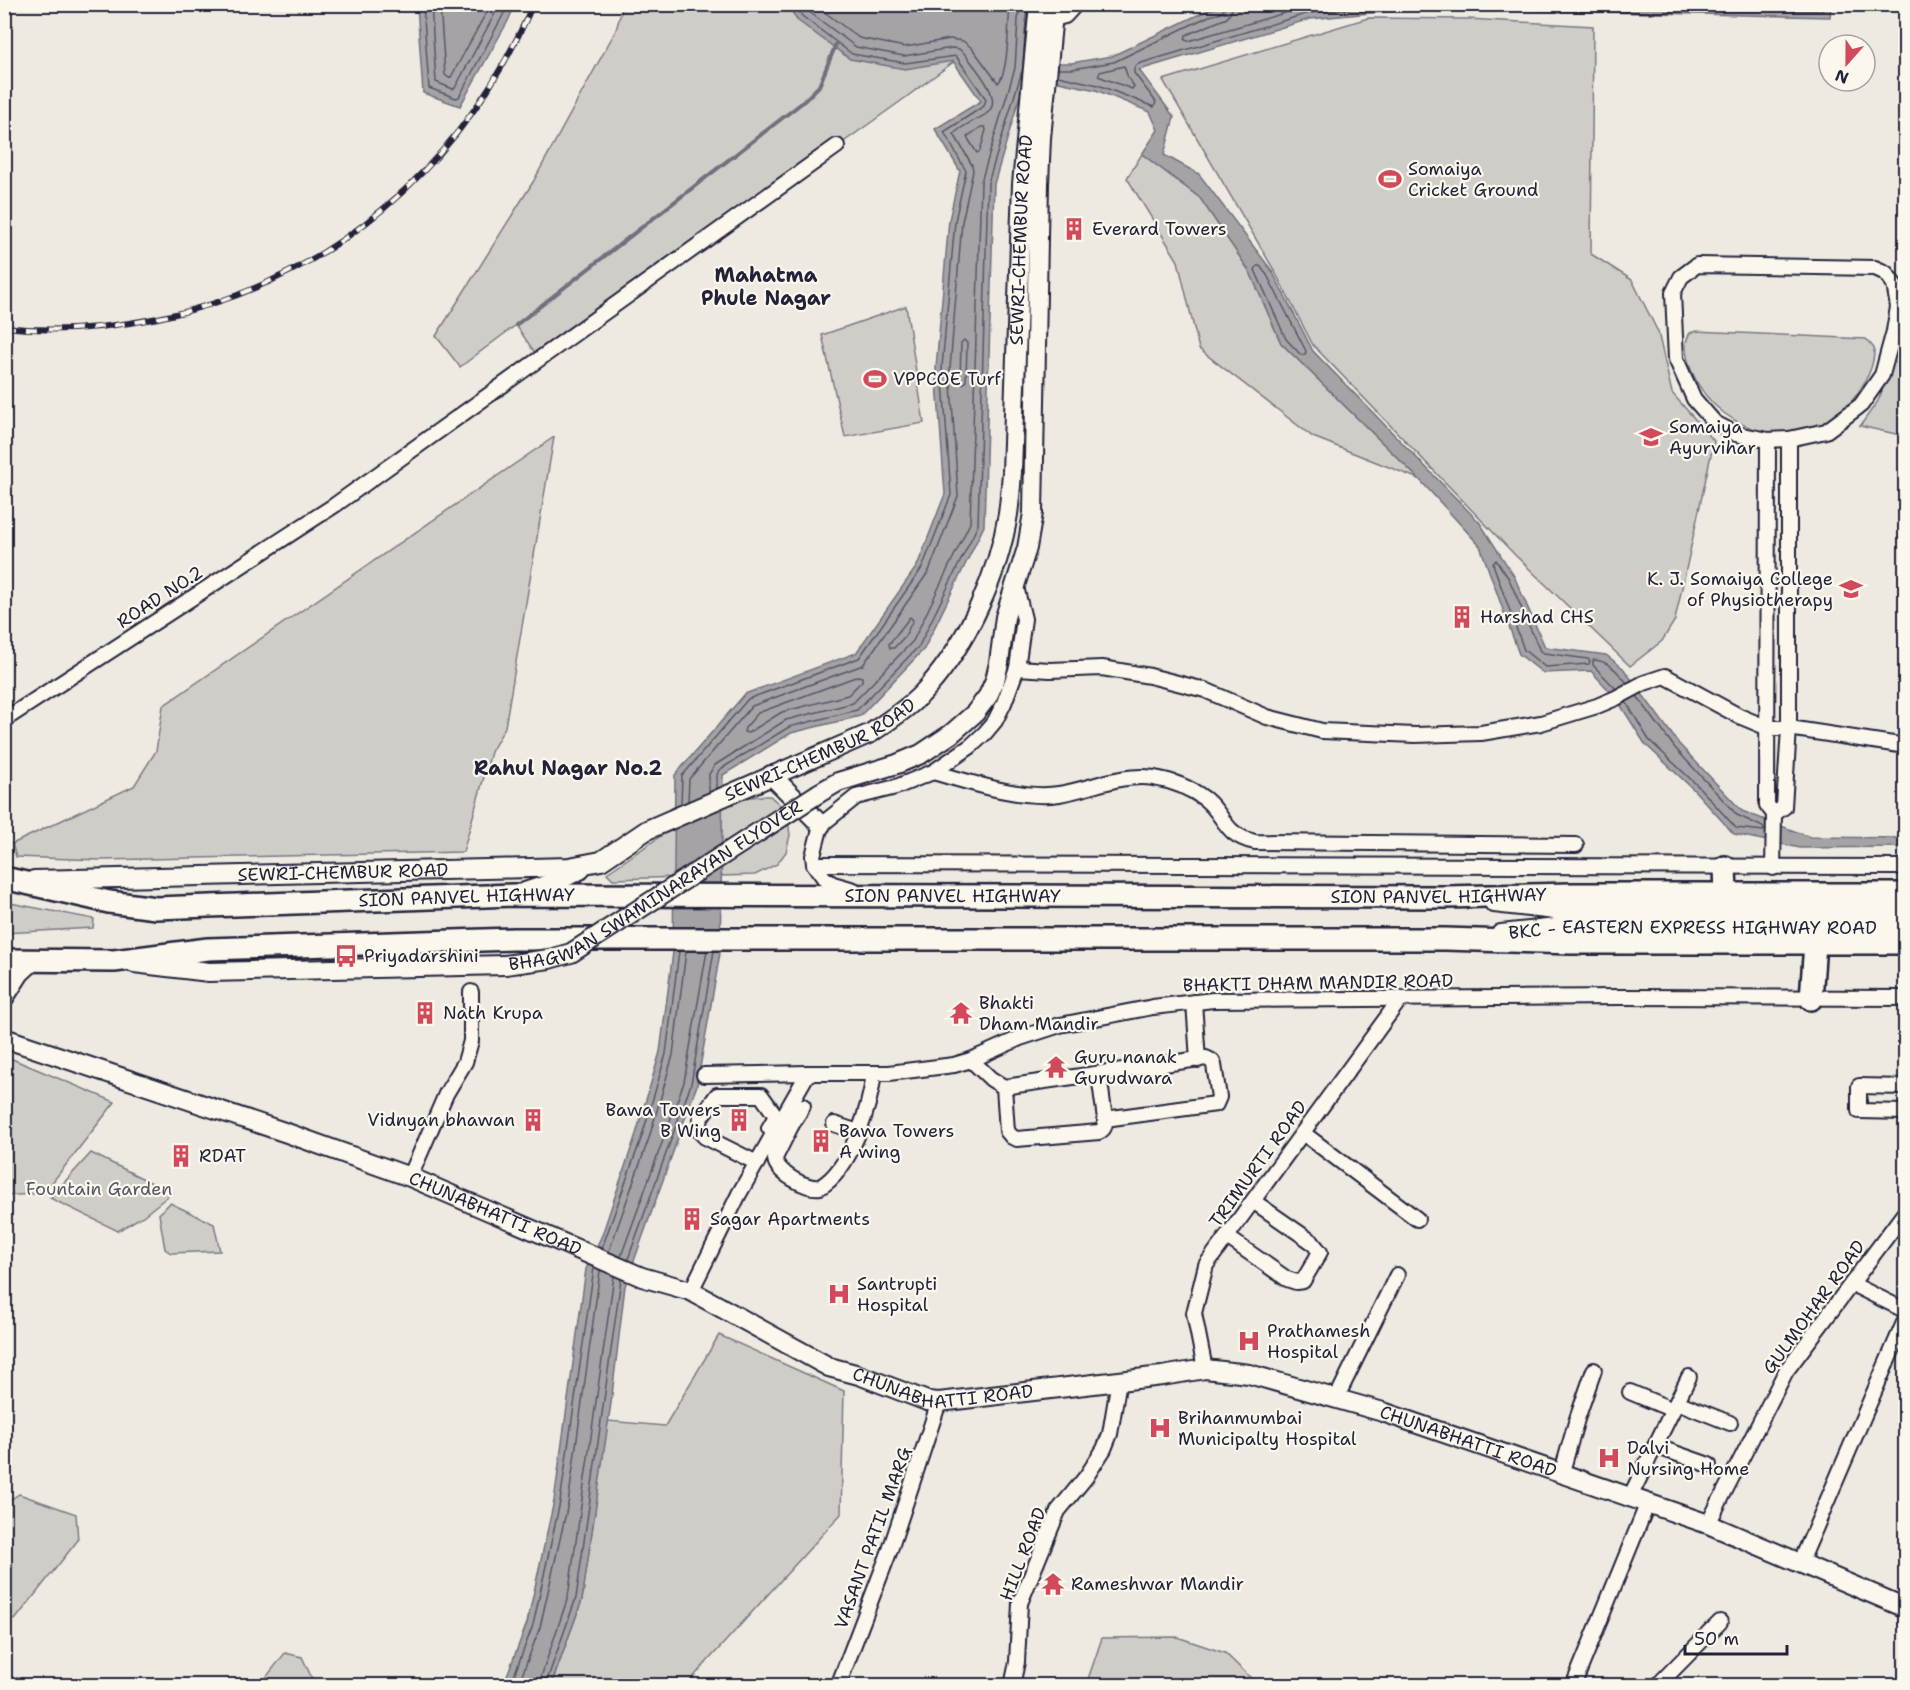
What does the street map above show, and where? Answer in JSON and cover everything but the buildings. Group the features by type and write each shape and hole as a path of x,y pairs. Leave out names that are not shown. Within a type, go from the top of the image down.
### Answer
{"highway":[{"path":"1725,867 1726,894"},
{"name":"SION PANVEL HIGHWAY","path":"11,879 108,902 156,908 513,896 1445,897 1571,894 1905,894"},
{"path":"4,960 114,961 207,949 513,939 1445,939 1571,943 1905,944"},
{"path":"1811,999 1815,943"}],"main road":[{"path":"1032,168 1042,53 1039,4"},
{"path":"1042,53 1054,12"},
{"name":"BHAGWAN SWAMINARAYAN FLYOVER","path":"114,961 208,972 505,965 549,959 571,952 838,782 897,764 921,753 951,734 975,713 988,696 995,680 1005,617 1028,548 1035,480 1032,168"},
{"name":"SEWRI-CHEMBUR ROAD","path":"11,879 569,867 601,861 647,830 871,733 901,712 927,689 948,662 970,623 999,552 1008,513 1012,472 1032,168"},
{"path":"771,775 821,825"},
{"path":"513,896 555,882 601,861"},
{"name":"BKC - EASTERN EXPRESS HIGHWAY ROAD","path":"1445,897 1564,911 1763,919 1905,928"},
{"name":"BKC - EASTERN EXPRESS HIGHWAY ROAD","path":"1445,939 1565,927 1763,919 1905,910"},
{"path":"4,999 20,973 33,961"},
{"name":"CHUNABHATTI ROAD","path":"4,1038 410,1177 642,1277 691,1290 829,1366 927,1401 939,1402 1205,1369 1249,1374 1383,1412 1647,1505 1708,1524 1905,1608"}],"street":[{"path":"1054,12 1065,16 1076,4"},
{"name":"ROAD NO.2","path":"4,720 335,505 837,146"},
{"path":"1697,265 1875,268 1886,273 1894,284 1898,307 1882,375 1861,405 1826,431 1789,439 1768,440 1736,434 1715,423 1694,399 1677,359 1673,293 1681,276 1697,265"},
{"path":"1774,817 1784,807 1789,728 1789,439"},
{"path":"1768,440 1767,805 1774,817 1773,868"},
{"path":"875,897 833,884 824,878 814,864 813,856 821,825 856,797 896,786 933,772 971,746 990,727 1004,703 1017,668 1024,619 1016,587"},
{"path":"1017,668 1050,670 1102,668 1150,676 1205,690 1267,717 1322,731 1415,735 1481,733 1541,723 1616,699 1637,687 1665,676 1739,716 1768,728 1789,728 1905,746"},
{"path":"933,772 1004,791 1030,794 1058,795 1117,779 1151,778 1181,784 1206,800 1235,836 1255,842 1576,845"},
{"path":"814,864 1905,867"},
{"path":"410,1177 446,1094 465,1062 471,1041 471,992"},
{"name":"BHAKTI DHAM MANDIR ROAD","path":"704,1075 874,1073 954,1065 971,1060 1020,1038 1060,1025 1213,1000 1620,997 1905,998"},
{"name":"TRIMURTI ROAD","path":"1205,1369 1194,1313 1206,1265 1401,998"},
{"path":"1194,1002 1197,1060"},
{"path":"971,1060 1004,1087 1206,1058 1212,1061 1219,1097 1215,1104 1105,1119"},
{"path":"808,1073 786,1123 774,1163 791,1178 808,1187 816,1188 824,1185 844,1163 871,1098 874,1073"},
{"path":"737,1095 739,1074"},
{"path":"1004,1087 1007,1131 1012,1137 1017,1139 1099,1132 1105,1126 1100,1075"},
{"path":"1905,1087 1859,1086 1859,1111 1905,1112"},
{"path":"691,1290 776,1116 761,1095 717,1095 701,1117 699,1131 713,1143 754,1161"},
{"path":"754,1161 803,1106"},
{"path":"834,1124 858,1132"},
{"path":"1303,1132 1417,1219"},
{"path":"1227,1237 1287,1280 1303,1281 1320,1252 1312,1242 1253,1201"},
{"name":"GULMOHAR ROAD","path":"1708,1524 1786,1371 1905,1211"},
{"path":"1336,1399 1397,1275"},
{"path":"1851,1284 1905,1311"},
{"path":"1800,1564 1905,1318"},
{"path":"1562,1475 1577,1419 1594,1370"},
{"path":"1629,1498 1689,1377"},
{"name":"HILL ROAD","path":"1012,1686 1017,1662 1020,1603 1058,1511 1086,1477 1107,1441 1115,1413 1119,1380"},
{"path":"1630,1392 1730,1423"},
{"name":"VASANT PATIL MARG","path":"837,1686 890,1550 939,1402"},
{"path":"1655,1446 1709,1465"},
{"path":"1573,1686 1647,1505"},
{"path":"1657,1686 1720,1622"}],"green space":[{"path":"623,5 788,5 797,20 956,60 539,359 516,325 460,367 436,336 533,182 616,30"},
{"path":"1368,18 1468,19 1593,26 1591,254 1632,280 1658,332 1672,393 1714,441 1675,620 1662,641 1630,666 1515,555 1313,345 1274,270 1163,80"},
{"path":"1142,154 1200,198 1250,272 1281,343 1419,479 1313,437 1199,349 1178,261 1127,178"},
{"name":"VPPCOE Turf","path":"906,306 924,423 845,437 822,335"},
{"path":"1905,320 1905,436 1860,426 1878,401 1898,350"},
{"path":"1696,331 1866,339 1874,348 1873,360 1870,372 1861,389 1838,414 1817,427 1793,433 1769,432 1745,425 1724,413 1706,395 1692,372 1686,352 1688,337 1690,333"},
{"path":"554,437 505,727 491,752 463,852 100,860 16,857 12,844 134,786 156,751 163,706"},
{"path":"770,796 779,804 788,820 790,835 786,852 777,864 755,875 613,879 607,873 664,834 745,798"},
{"path":"5,902 94,919 93,928 5,933"},
{"path":"5,1056 115,1102 44,1193 5,1196"},
{"name":"Fountain Garden","path":"91,1153 172,1193 143,1216 118,1231 50,1198"},
{"path":"170,1203 214,1224 220,1251 171,1253 165,1249 159,1214"},
{"path":"719,1335 844,1391 841,1514 686,1685 551,1686 582,1600 608,1421 665,1426"},
{"path":"19,1494 76,1514 78,1540 15,1620 5,1618 4,1504"},
{"path":"1177,1637 1225,1653 1258,1685 1086,1685 1102,1638"},
{"path":"285,1653 302,1657 315,1685 266,1685 264,1680"}],"water":[{"path":"417,5 515,5 460,106 423,93"},
{"path":"788,5 1033,5 1027,63 1071,63 1112,56 1208,10 1231,5 1831,5 1830,17 1421,8 1310,19 1139,70 1174,117 1164,155 1199,174 1272,271 1313,351 1480,523 1514,576 1545,647 1606,655 1623,668 1679,744 1742,811 1810,837 1905,838 1905,847 1800,848 1734,834 1693,789 1645,744 1616,698 1591,671 1543,673 1519,654 1480,546 1419,479 1281,343 1250,272 1200,198 1142,154 1158,130 1150,112 1096,90 1026,75 994,184 984,526 924,649 860,716 791,733 723,775 720,953 697,1085 625,1286 611,1403 582,1600 551,1685 503,1686 527,1623 554,1501 586,1269 602,1235 636,1134 660,1052 673,952 675,775 745,694 856,653 917,566 945,494 936,368 949,220 960,171 935,129 981,101 953,61 905,69 850,59 797,20"}],"waterway":[{"path":"1828,6 1906,8"},
{"path":"516,325 803,102 819,86 836,44"}],"railway":[{"path":"4,327 43,330 81,328 158,318 221,301 280,276 334,245 385,208 430,165 470,116 504,62 533,4"}],"place":[{"name":"Somaiya Cricket Ground","path":"1390,179"},
{"name":"Everard Towers","path":"1074,229"},
{"name":"VPPCOE Turf","path":"875,379"},
{"name":"Somaiya Ayurvihar","path":"1651,437"},
{"name":"K. J. Somaiya College of Physiotherapy","path":"1851,589"},
{"name":"Harshad CHS","path":"1462,617"},
{"name":"Priyadarshini","path":"346,956"},
{"name":"Nath Krupa","path":"425,1013"},
{"name":"Bhakti Dham Mandir","path":"961,1013"},
{"name":"Guru nanak Gurudwara","path":"1056,1067"},
{"name":"Vidnyan bhawan","path":"533,1120"},
{"name":"Bawa Towers B Wing","path":"739,1120"},
{"name":"Bawa Towers A wing","path":"821,1141"},
{"name":"RDAT","path":"181,1156"},
{"name":"Sagar Apartments","path":"692,1219"},
{"name":"Santrupti Hospital","path":"839,1294"},
{"name":"Prathamesh Hospital","path":"1249,1341"},
{"name":"Brihanmumbai Municipalty Hospital","path":"1160,1428"},
{"name":"Dalvi Nursing Home","path":"1609,1458"},
{"name":"Rameshwar Mandir","path":"1053,1584"}],"district":[{"name":"Mahatma Phule Nagar","path":"766,286"},
{"name":"Rahul Nagar No.2","path":"568,768"}]}
